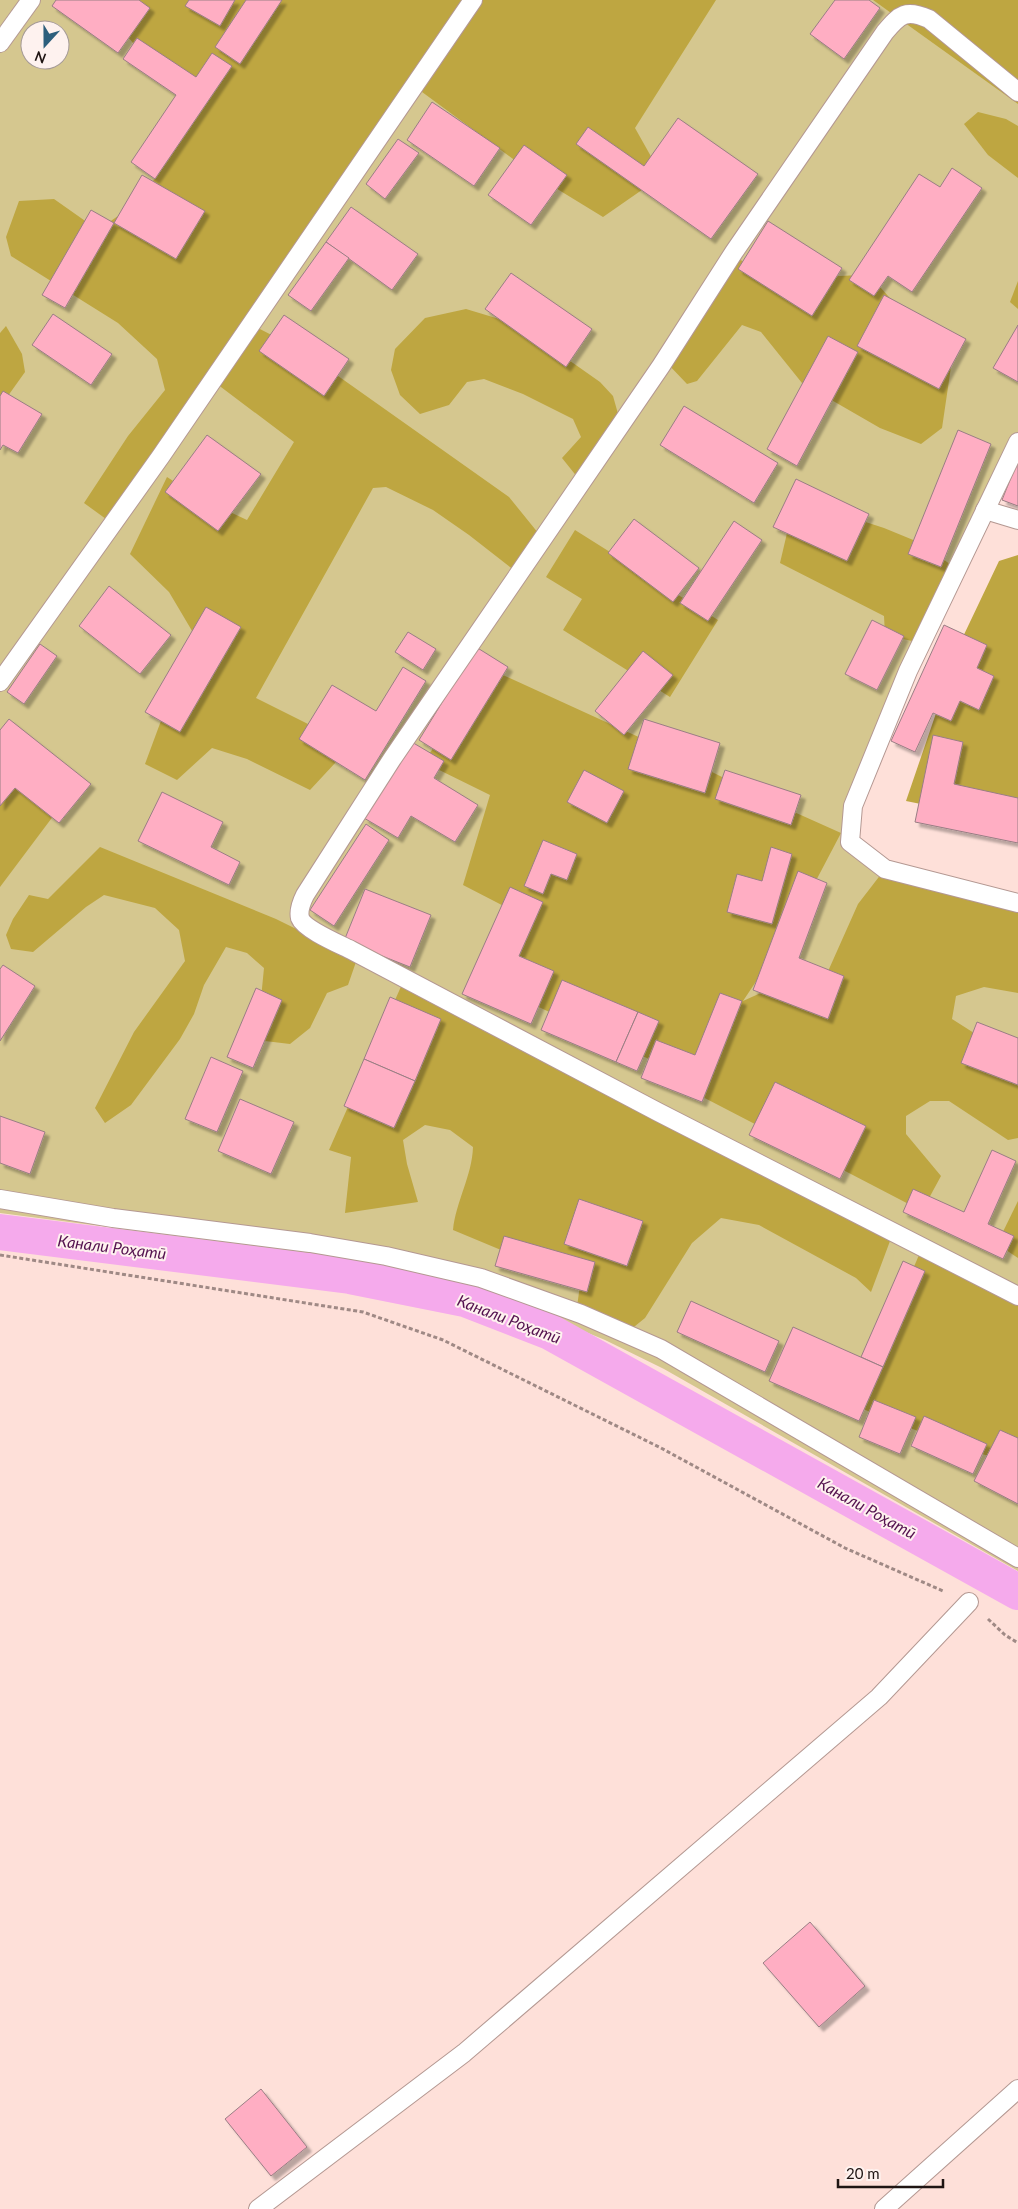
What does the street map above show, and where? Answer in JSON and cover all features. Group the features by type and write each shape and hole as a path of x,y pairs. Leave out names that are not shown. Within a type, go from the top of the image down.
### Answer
{"lane":[{"path":"0,43 31,0"},
{"path":"0,682 161,456 473,0"},
{"path":"1018,92 928,19 906,13 900,16 884,32 734,252 661,366 392,760 305,895 300,918 308,927 350,950 658,1112 1018,1296"},
{"path":"1018,442 908,671 853,806 850,842 885,869 1018,903"},
{"path":"985,510 1018,520"},
{"path":"0,1199 113,1218 310,1243 386,1256 481,1278 581,1314 661,1349 1018,1558"},
{"path":"258,2209 464,2053 879,1697 969,1602"},
{"path":"884,2209 1018,2089"}],"path":[{"path":"0,1256 363,1312 443,1340 661,1448 845,1548 969,1602 1005,1635 1018,1643"}],"shaded area":[{"path":"0,0 1018,0 1018,442 853,806 851,842 885,869 1018,903 1018,1571 664,1369 605,1340 477,1287 301,1252 0,1213"},
{"path":"98,0 716,0 635,128 662,176 603,217 536,176 418,89 256,327 291,345 331,371 509,497 543,539 519,574 433,510 386,487 373,488 256,698 342,741 336,762 310,790 247,759 212,748 177,780 145,764 165,710 201,646 169,592 130,554 167,477 198,497 247,520 294,442 217,384 117,527 84,503 128,436 165,390 157,359 118,323 11,256 6,237 19,201 54,199 98,230 145,197 195,99 146,59"},
{"path":"873,0 1018,0 1018,104"},
{"path":"978,112 1006,119 1018,126 1018,178 988,155 964,124"},
{"path":"735,257 799,291 818,277 861,275 873,279 951,367 942,428 921,444 880,428 802,383 761,332 742,325 697,381 687,384 666,362"},
{"path":"1018,281 1018,309 1010,302"},
{"path":"466,309 519,325 600,382 613,396 622,428 582,483 562,458 581,437 573,419 523,394 484,379 467,382 449,405 420,414 400,395 391,370 395,349 425,318"},
{"path":"6,326 22,354 25,372 0,407 0,333"},
{"path":"795,499 884,528 923,544 951,565 912,641 885,635 884,616 780,563"},
{"path":"575,530 718,620 670,697 563,630 582,599 546,577"},
{"path":"1018,555 1018,828 980,816 906,801 960,643 999,561"},
{"path":"492,670 678,755 774,803 841,833 789,932 743,1001 781,984 821,987 858,904 885,869 1018,903 1018,993 984,987 956,996 952,1019 1018,1061 1018,1138 1008,1140 949,1101 930,1101 906,1116 906,1134 941,1176 922,1211 695,1093 687,1077 488,983 517,913 463,885 490,795 423,762"},
{"path":"0,761 57,811 0,887"},
{"path":"100,847 276,919 357,959 348,985 327,993 310,1028 290,1044 265,1041 258,1029 264,968 247,953 226,947 204,985 194,1014 180,1039 131,1105 105,1123 95,1108 134,1032 185,961 179,930 155,908 104,895 86,907 33,952 11,949 6,935 13,919 29,895 48,899"},
{"path":"403,982 893,1233 871,1292 856,1278 759,1225 721,1218 692,1243 645,1318 624,1335 576,1314 581,1278 525,1260 453,1230 457,1209 470,1168 473,1147 450,1130 425,1125 403,1140 407,1164 418,1202 345,1213 351,1157 329,1150"},
{"path":"1018,1201 1018,1258 997,1244"},
{"path":"922,1248 1018,1296 1018,1462 1016,1466 879,1417 858,1406 865,1381"}],"building":[{"path":"56,0 139,0 150,8 118,53 52,6"},
{"path":"189,0 235,0 220,26 185,6"},
{"path":"246,0 282,0 240,64 215,47"},
{"path":"835,0 869,0 880,8 844,59 810,34"},
{"path":"137,38 196,77 212,53 232,66 155,179 131,162 176,95 123,59"},
{"path":"432,102 500,148 474,186 407,140"},
{"path":"678,118 758,174 711,239 576,144 588,127 644,166"},
{"path":"398,139 419,153 385,199 366,184"},
{"path":"524,145 567,175 531,225 488,195"},
{"path":"952,168 982,188 912,292 888,276 874,296 849,280 919,174 940,187"},
{"path":"142,175 205,211 176,259 114,223"},
{"path":"351,207 418,254 392,290 326,242"},
{"path":"91,210 114,223 65,308 42,295"},
{"path":"768,221 842,268 812,316 738,269"},
{"path":"326,242 349,258 311,311 288,295"},
{"path":"511,273 592,329 566,367 485,309"},
{"path":"884,295 966,339 939,389 857,346"},
{"path":"53,314 112,354 91,385 32,345"},
{"path":"284,315 349,359 324,396 259,351"},
{"path":"1018,325 1018,382 993,368"},
{"path":"828,336 858,352 797,466 767,449"},
{"path":"3,391 42,414 18,453 3,445 0,450 0,396"},
{"path":"684,406 778,463 754,503 660,445"},
{"path":"958,430 991,444 941,567 908,554"},
{"path":"207,435 261,474 218,531 165,492"},
{"path":"1018,460 1018,506 1002,500"},
{"path":"796,479 869,514 847,561 773,527"},
{"path":"634,519 699,568 673,602 608,553"},
{"path":"734,521 762,540 708,621 680,603"},
{"path":"109,586 171,635 140,674 79,626"},
{"path":"206,607 241,627 180,732 145,712"},
{"path":"872,620 904,636 877,690 845,674"},
{"path":"944,625 987,645 977,668 994,676 979,710 960,701 951,721 933,713 915,752 891,741"},
{"path":"408,632 436,649 423,670 395,652"},
{"path":"40,644 57,656 24,704 7,692"},
{"path":"476,647 508,667 451,760 419,740"},
{"path":"643,651 673,675 624,735 595,711"},
{"path":"403,667 426,681 365,780 299,739 332,685 376,711"},
{"path":"9,719 91,784 59,823 15,788 0,806 0,730"},
{"path":"644,719 720,743 705,793 628,769"},
{"path":"933,735 963,742 954,784 1018,798 1018,843 915,822"},
{"path":"410,741 444,761 434,778 478,805 455,842 411,816 398,838 364,818"},
{"path":"584,770 624,791 607,823 567,802"},
{"path":"725,770 801,795 791,825 715,799"},
{"path":"162,792 223,822 211,847 240,862 229,885 138,841"},
{"path":"366,824 389,840 334,926 310,910"},
{"path":"543,840 577,854 567,880 551,874 543,894 524,886"},
{"path":"771,847 792,854 772,924 727,912 737,874 762,881"},
{"path":"798,871 827,883 799,958 844,976 828,1019 753,990"},
{"path":"510,887 543,902 519,956 554,971 531,1024 462,994"},
{"path":"365,889 431,915 410,967 344,941"},
{"path":"3,965 35,986 0,1041 0,969"},
{"path":"562,980 638,1012 616,1062 541,1030"},
{"path":"256,988 282,1000 253,1068 227,1057"},
{"path":"720,993 742,1001 702,1102 641,1078 656,1040 695,1055"},
{"path":"390,997 441,1019 415,1081 364,1059"},
{"path":"638,1012 659,1021 637,1071 616,1062"},
{"path":"977,1022 1018,1038 1018,1085 961,1063"},
{"path":"211,1057 243,1071 217,1132 185,1119"},
{"path":"364,1059 415,1081 394,1128 344,1106"},
{"path":"775,1082 866,1126 840,1179 749,1135"},
{"path":"240,1099 294,1122 271,1174 218,1151"},
{"path":"0,1116 45,1132 30,1174 0,1163"},
{"path":"992,1150 1016,1161 988,1224 1014,1236 1003,1259 903,1212 913,1189 964,1212"},
{"path":"579,1199 643,1221 627,1266 564,1244"},
{"path":"504,1236 595,1262 587,1292 495,1266"},
{"path":"903,1261 925,1271 883,1367 861,1357"},
{"path":"691,1301 779,1341 765,1372 677,1332"},
{"path":"793,1327 883,1367 859,1421 769,1381"},
{"path":"874,1400 916,1417 900,1454 859,1437"},
{"path":"924,1416 987,1444 973,1474 911,1446"},
{"path":"1000,1430 1018,1438 1018,1504 974,1481"},
{"path":"810,1922 865,1986 819,2027 763,1963"},
{"path":"261,2089 307,2147 271,2176 225,2119"}],"waterway":[{"name":"Канали Роҳатӣ","path":"0,1232 350,1276 465,1299 550,1332 1018,1592"}]}
